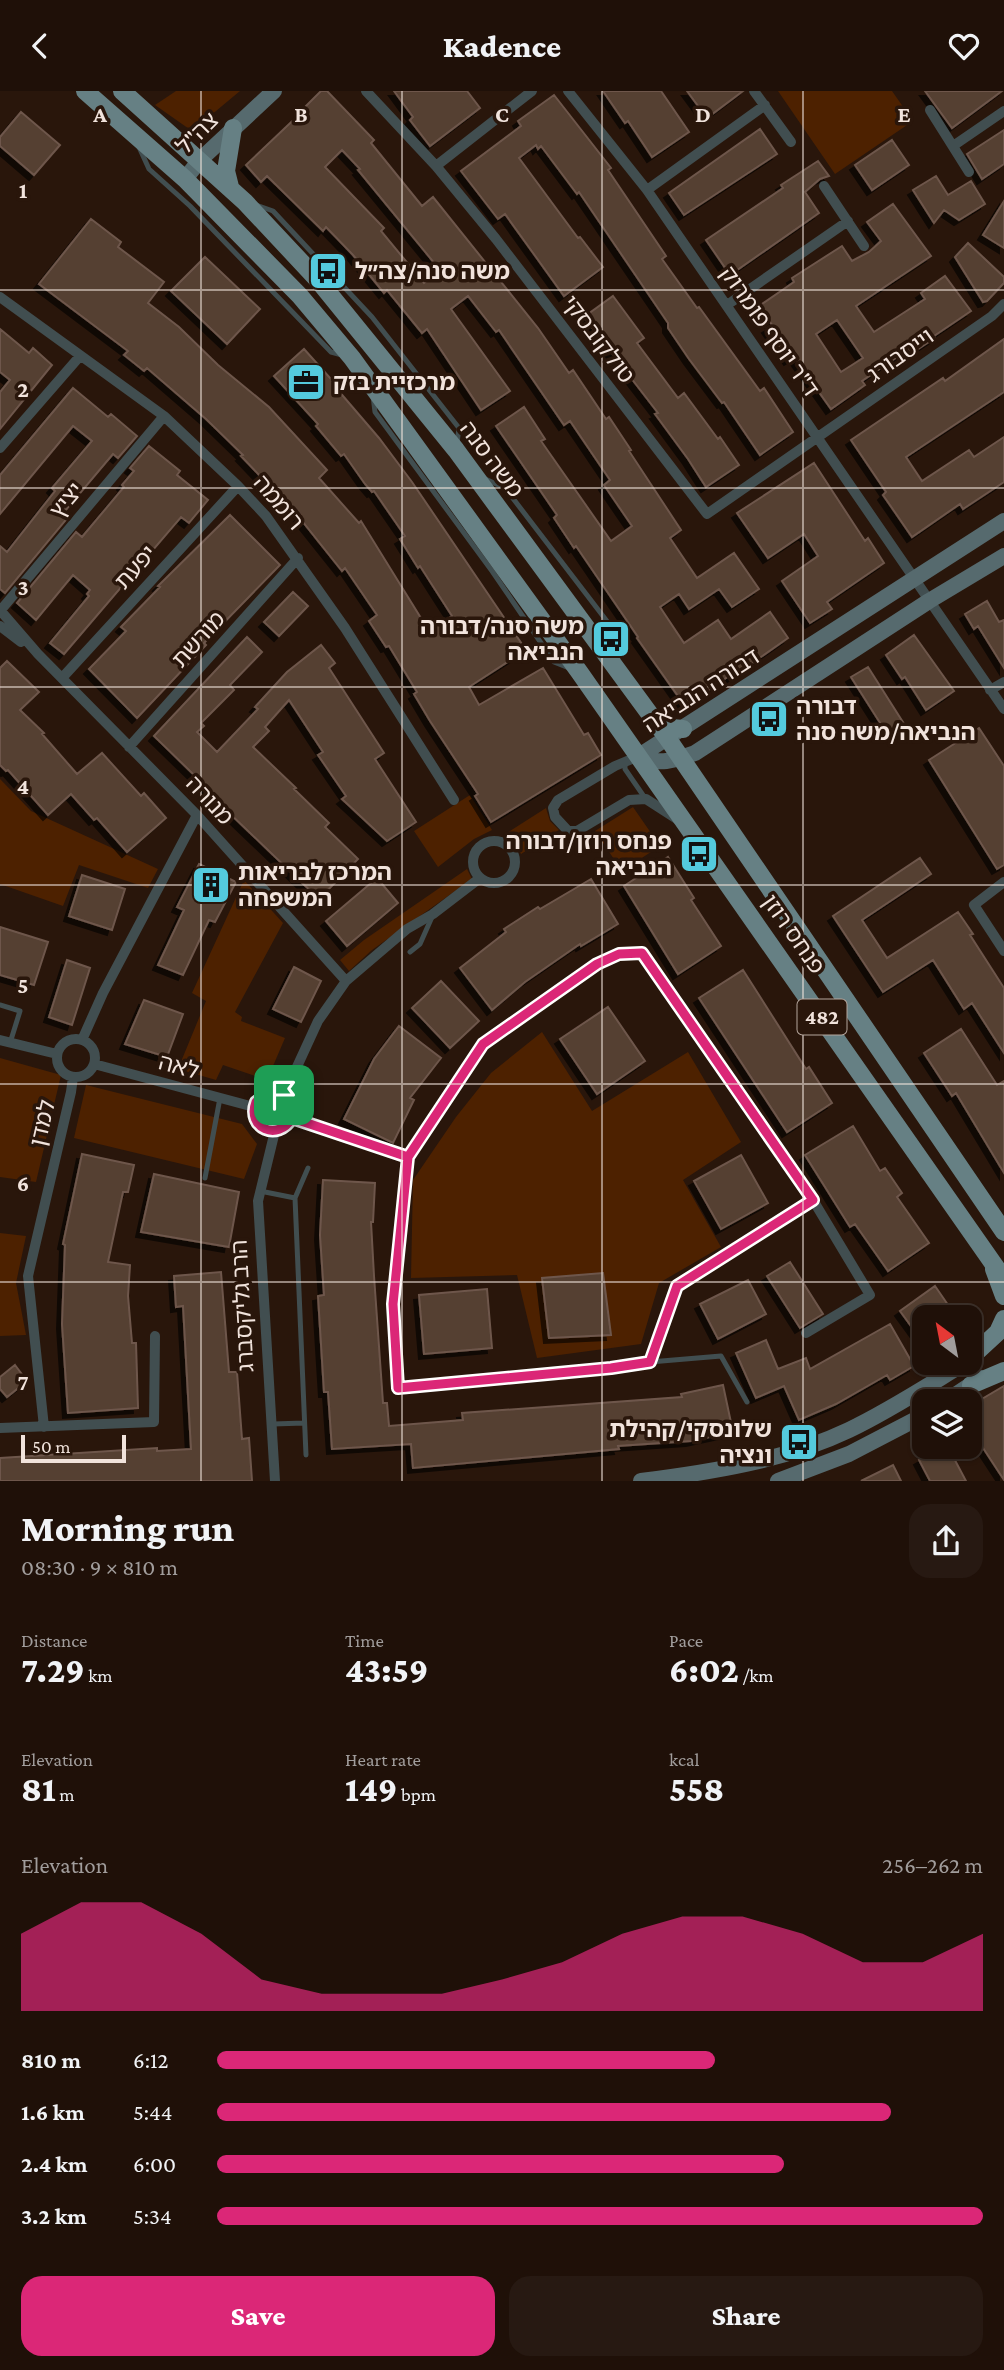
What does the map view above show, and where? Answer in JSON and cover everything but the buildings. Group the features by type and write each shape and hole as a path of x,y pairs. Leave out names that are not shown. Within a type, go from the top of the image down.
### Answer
{"main road":[{"name":"482","path":"85,91 185,179 300,296 352,358 500,572 580,673 632,759"},
{"name":"משה סנה","path":"122,91 230,187 318,280 456,450 649,715 675,734 688,756"},
{"path":"230,187 226,171 233,128"},
{"name":"פנחס רוזן","path":"688,756 694,777 1004,1232"},
{"name":"פנחס רוזן","path":"632,759 688,827 1004,1279"},
{"path":"985,1250 1004,1296"},
{"path":"982,1347 998,1332 1004,1319"},
{"path":"971,1385 1004,1371"}],"street":[{"name":"צה\"ל","path":"185,179 200,160 274,91"},
{"name":"טולקובסקי","path":"366,91 436,166 496,239 707,514 818,438"},
{"path":"436,166 532,91"},
{"name":"ד\"ר יוסף פומרוק","path":"568,91 647,190 1004,709"},
{"path":"754,91 792,142"},
{"path":"647,190 765,105"},
{"path":"930,110 969,171"},
{"path":"953,146 1004,111"},
{"path":"824,186 864,246"},
{"path":"727,305 848,221"},
{"name":"רוממה","path":"0,297 164,416 266,516 298,558 404,718 454,800"},
{"name":"וייסבורג","path":"818,438 1004,305"},
{"path":"0,448 80,356"},
{"name":"יציץ","path":"0,610 164,416"},
{"name":"יפעת","path":"62,678 238,486"},
{"name":"דבורה הנביאה","path":"632,759 675,734 1004,521"},
{"name":"דבורה הנביאה","path":"632,759 665,762 688,756 1004,556"},
{"name":"מורשת","path":"129,747 298,558"},
{"name":"מנורה","path":"0,610 37,654 197,815 346,981"},
{"name":"מנורה","path":"0,626 37,654"},
{"path":"990,690 1004,682"},
{"path":"632,759 558,800 553,809 555,817 568,831 578,831 629,800 646,799 688,827"},
{"path":"82,1040 103,993 197,815"},
{"path":"486,842 507,845 512,850 515,864 510,876 492,884 480,879 473,866 475,852 486,842"},
{"path":"284,1095 318,1021 346,981 407,929 433,915 480,879"},
{"path":"1004,882 974,905 1004,951"},
{"path":"806,1332 870,1295 813,1200 642,953 619,954 597,964 483,1044 408,1157 393,1304 398,1388 650,1362 677,1286 813,1200"},
{"path":"69,1040 82,1040 92,1047 94,1064 88,1073 73,1077 58,1066 57,1054 69,1040"},
{"path":"5,1041 57,1054"},
{"name":"לאה","path":"94,1064 254,1107"},
{"name":"למדן","path":"44,1427 28,1276 73,1077"},
{"path":"274,1092 284,1095 291,1103 292,1118 285,1127 275,1131 263,1129 258,1125 253,1113 254,1107 264,1094 274,1092"},
{"path":"292,1118 408,1157"},
{"name":"הרב גליקסברג","path":"275,1131 258,1201 275,1481"},
{"path":"0,1428 154,1422 155,1336"},
{"path":"982,1353 1004,1340"},
{"path":"965,1389 1004,1364"},
{"path":"641,1481 738,1474 848,1431 947,1375"},
{"path":"778,1481 849,1454 912,1421"}],"lane":[{"path":"134,134 149,169 190,206 331,352 352,358"},
{"path":"632,759 625,769 646,799"},
{"path":"410,952 420,944 433,915"},
{"path":"0,1005 20,1011 5,1041"},
{"path":"205,1178 219,1098"},
{"path":"306,1455 295,1198 308,1168"},
{"path":"260,1191 295,1198"},
{"path":"650,1362 721,1356 747,1402"},
{"path":"270,1425 304,1423"}],"shaded area":[{"path":"176,91 240,91 192,131 155,105"},
{"path":"778,91 892,91 913,121 835,174"},
{"path":"0,779 31,811 158,869 148,888 79,865 63,906 0,884"},
{"path":"470,795 492,830 474,839 438,867 414,831"},
{"path":"633,807 660,846 622,871 595,831"},
{"path":"546,808 550,821 559,830 521,854 507,833"},
{"path":"467,869 472,879 372,950 349,971 340,960 364,940"},
{"path":"244,880 283,923 235,1012 242,1017 241,1021 285,1038 267,1080 223,1065 216,1080 178,1069 206,1001 192,993"},
{"path":"542,1032 592,1111 688,1052 741,1142 683,1180 721,1247 659,1283 641,1344 537,1358 517,1275 411,1278 413,1180 456,1117 491,1073"},
{"path":"0,1058 61,1075 36,1182 0,1177"},
{"path":"86,1085 242,1124 257,1144 244,1179 74,1138"},
{"path":"0,1233 26,1236 16,1283 26,1335 0,1336"}],"place":[{"name":"משה סנה/צה״ל","path":"328,271"},
{"name":"מרכזיית בזק","path":"306,382"},
{"name":"משה סנה/דבורה הנביאה","path":"611,639"},
{"name":"דבורה הנביאה/משה סנה","path":"769,719"},
{"name":"פנחס רוזן/דבורה הנביאה","path":"699,854"},
{"name":"המרכז לבריאות המשפחה","path":"211,885"},
{"name":"שלונסקי/קהילת ונציה","path":"799,1442"}],"route":[{"path":"284,1095 269,1092 259,1097 253,1113 258,1125 263,1129 280,1130 292,1118 408,1157 483,1044 597,964 619,954 642,953 813,1200 677,1286 650,1362 398,1388 393,1304 408,1157 349,1137 292,1118 291,1103 284,1095"}]}
